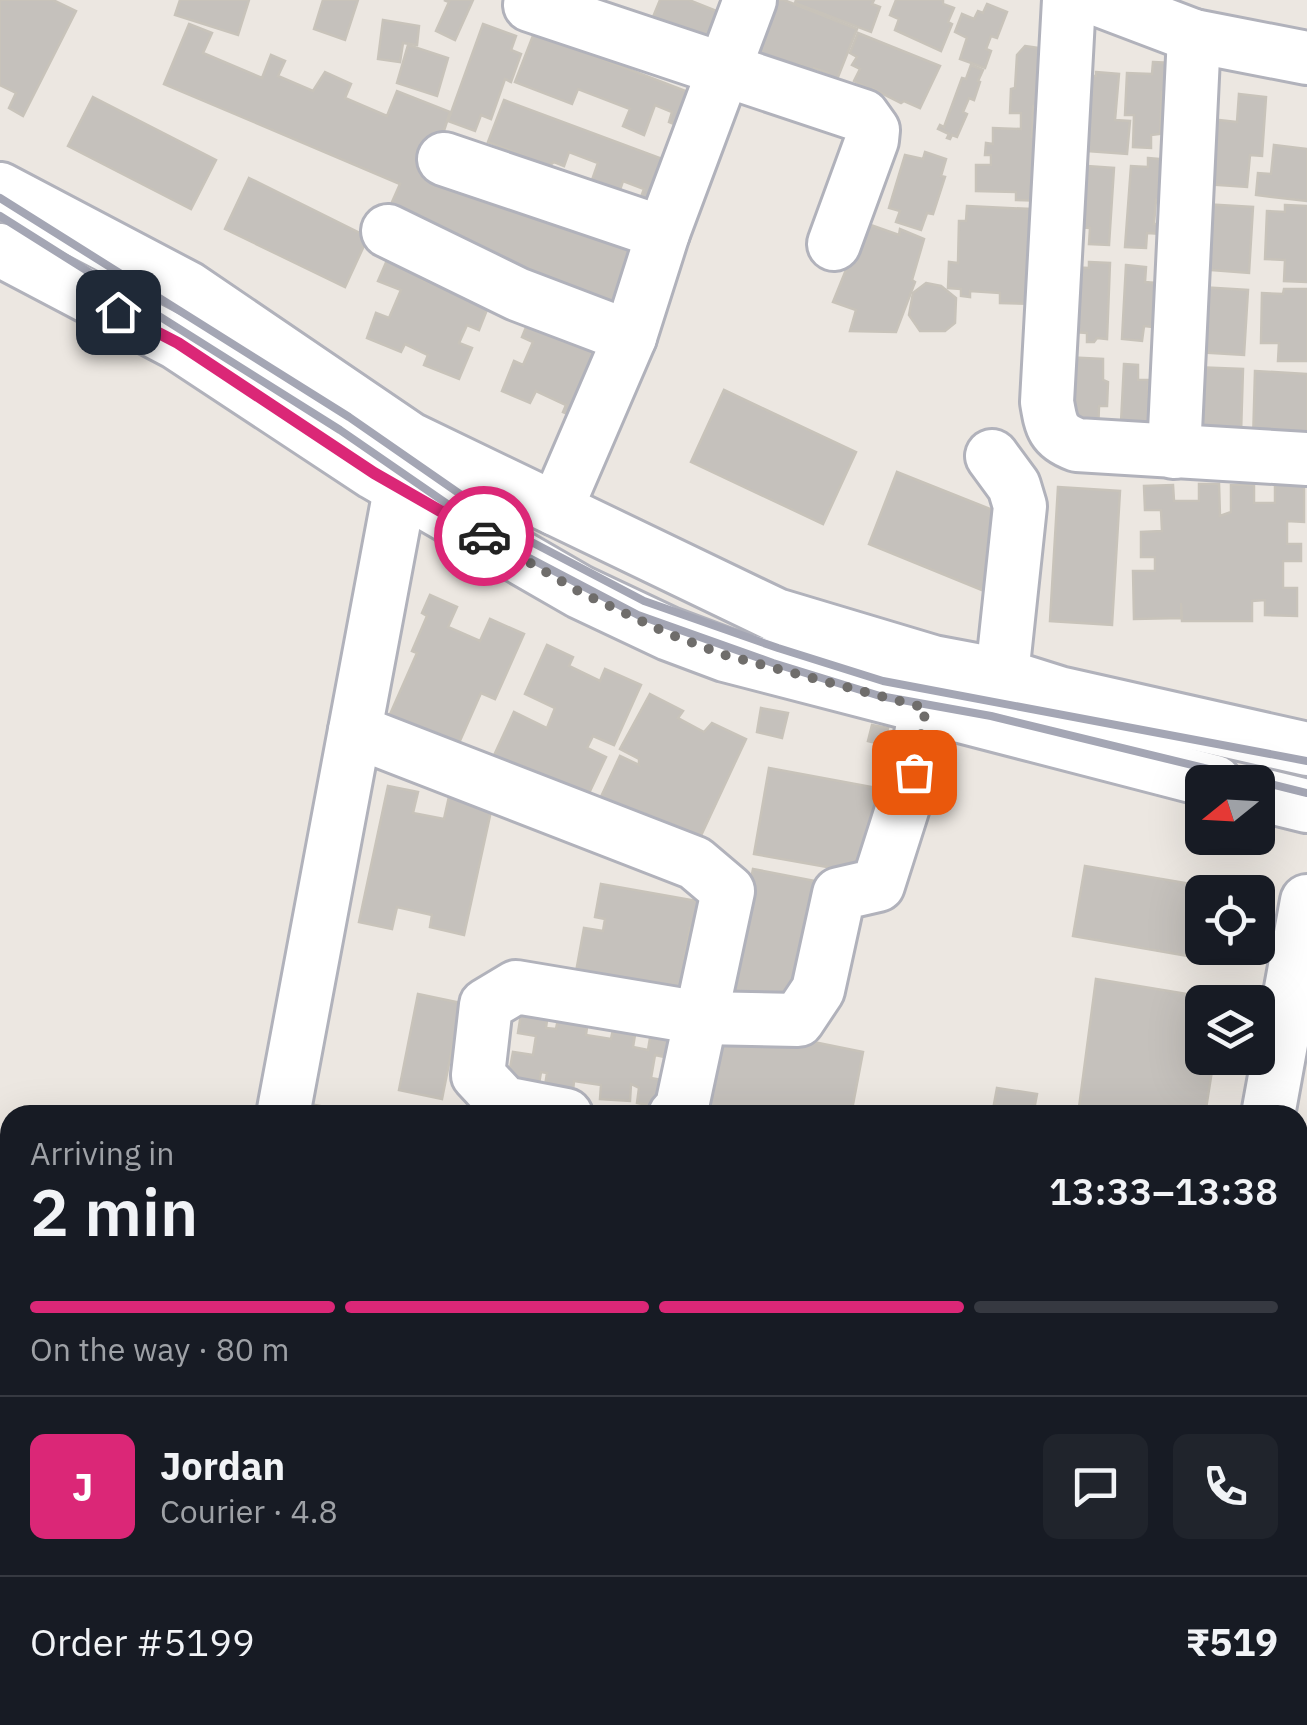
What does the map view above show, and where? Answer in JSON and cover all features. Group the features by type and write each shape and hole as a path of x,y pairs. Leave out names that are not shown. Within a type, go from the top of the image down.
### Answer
{"street":[{"path":"556,509 630,337 663,233 750,0"},
{"path":"1069,0 1047,402 1051,426 1063,440 1076,444 1307,459"},
{"path":"1099,0 1194,36 1307,58"},
{"path":"530,5 863,116 874,130 872,140 834,244"},
{"path":"1174,452 1194,36"},
{"path":"444,158 663,233"},
{"path":"0,188 188,288 405,463 580,592 669,634 725,655 1185,775"},
{"path":"388,231 517,294 630,337"},
{"path":"0,250 178,343 374,473 405,463 556,509 776,616 933,662 1307,748"},
{"path":"992,456 1014,486 1020,506 1002,675"},
{"path":"284,1105 405,463"},
{"path":"500,1105 478,1075 486,1006 516,987 701,1018 798,1020 818,990 839,894 878,885 914,772 926,708"},
{"path":"356,730 696,863 728,891 681,1105"},
{"path":"1275,798 1307,806"},
{"path":"1270,1105 1307,900"}],"building":[{"path":"0,0 53,0 76,11 23,116 9,108 16,93 0,85"},
{"path":"180,0 249,0 238,35 175,15"},
{"path":"323,0 358,0 345,40 314,29"},
{"path":"444,0 473,0 455,40 436,31 449,2"},
{"path":"660,0 689,0 719,12 702,56 646,34"},
{"path":"767,0 784,0 857,29 832,92 822,88 828,73 814,68 812,73 801,65 746,57"},
{"path":"874,0 872,4 880,7 871,32 795,3"},
{"path":"896,0 943,0 943,4 954,8 941,51 895,30 899,19 890,15"},
{"path":"987,4 1007,12 997,38 991,36 985,68 960,59 967,38 955,32 962,14 974,19"},
{"path":"383,20 419,26 417,45 403,43 400,62 378,59"},
{"path":"189,24 212,33 203,53 262,78 271,55 285,61 278,76 313,91 325,72 351,84 345,98 387,116 397,91 450,112 433,165 652,241 629,313 388,211 400,184 164,84"},
{"path":"483,24 516,36 511,50 521,54 511,82 505,79 491,119 481,115 475,131 448,121"},
{"path":"534,33 696,95 684,128 669,122 672,112 655,105 644,135 623,126 630,109 578,89 572,104 515,82"},
{"path":"858,33 940,66 920,108 873,89 871,93 866,91 868,88 854,81 860,69 852,65 857,57 850,53"},
{"path":"408,45 448,58 437,96 397,83"},
{"path":"1025,46 1053,50 1045,106 1033,106 1032,137 1047,137 1047,201 1016,200 1016,192 976,191 976,165 991,165 991,155 985,155 986,143 993,144 993,128 1021,129 1021,113 1010,113 1011,89 1015,88 1017,55"},
{"path":"1153,62 1173,63 1172,92 1162,92 1160,134 1151,135 1151,148 1133,147 1134,115 1125,115 1127,73 1152,74"},
{"path":"971,65 983,70 980,82 974,100 969,98 963,112 967,114 957,137 952,135 950,139 949,134 938,129 940,125 944,127 962,78 966,79"},
{"path":"1096,72 1119,74 1115,120 1130,121 1127,154 1088,151 1089,137 1079,136 1084,76 1096,76"},
{"path":"1239,94 1266,97 1262,156 1250,155 1247,187 1205,184 1209,119 1237,122"},
{"path":"93,97 216,160 191,209 68,146"},
{"path":"504,100 665,160 650,200 641,197 644,189 623,181 620,190 592,180 598,163 569,152 564,166 554,162 549,166 488,142"},
{"path":"1274,145 1307,149 1307,201 1256,195 1258,173 1271,174"},
{"path":"925,152 946,159 941,176 945,177 933,214 927,213 921,230 896,222 900,211 889,208 905,155 923,159"},
{"path":"1148,158 1170,160 1169,201 1156,200 1154,224 1161,224 1161,234 1147,233 1146,248 1125,247 1131,166 1148,167"},
{"path":"1073,165 1114,168 1109,245 1089,244 1090,228 1077,227"},
{"path":"249,178 368,237 345,287 225,229"},
{"path":"1203,204 1253,207 1249,273 1199,269"},
{"path":"1285,205 1307,206 1307,282 1284,281 1285,260 1265,259 1267,211 1285,212"},
{"path":"967,206 1031,209 1031,218 1041,219 1039,304 1000,303 1000,293 970,291 970,297 961,296 961,289 948,288 949,262 958,263 959,221 966,221"},
{"path":"865,223 899,235 900,229 924,239 912,280 915,282 896,332 850,331 856,310 833,302"},
{"path":"391,251 426,266 421,279 453,293 458,281 488,307 479,330 467,325 459,343 472,348 459,379 424,365 428,355 405,344 401,352 367,338 376,313 389,318 401,290 378,281"},
{"path":"1089,262 1110,263 1107,339 1097,338 1094,342 1087,342 1087,333 1074,332 1070,267 1089,268"},
{"path":"1126,265 1146,267 1145,282 1156,283 1154,327 1144,326 1142,341 1122,339"},
{"path":"926,283 941,286 956,298 955,323 945,331 920,331 909,315 913,293"},
{"path":"1200,287 1248,290 1244,355 1196,352"},
{"path":"1284,289 1307,289 1307,361 1278,361 1279,343 1261,343 1262,293 1283,294"},
{"path":"534,308 612,342 579,419 563,412 566,405 536,391 530,403 502,391 514,361 523,365 533,342 522,337"},
{"path":"1064,357 1103,359 1103,380 1108,382 1107,406 1099,406 1098,434 1067,419"},
{"path":"1124,364 1138,365 1138,380 1149,380 1148,397 1163,398 1162,426 1120,442"},
{"path":"1193,367 1243,369 1241,433 1190,431"},
{"path":"1255,371 1307,374 1307,444 1253,442"},
{"path":"724,390 856,452 823,524 691,462"},
{"path":"897,472 1033,526 1004,599 869,544"},
{"path":"1199,484 1219,484 1220,516 1231,512 1231,485 1254,485 1254,503 1275,503 1275,485 1304,485 1304,522 1287,521 1287,544 1301,544 1301,561 1283,561 1283,588 1297,588 1297,616 1265,615 1265,600 1252,601 1252,621 1182,621 1181,603 1181,618 1134,619 1133,571 1155,571 1155,557 1141,557 1141,532 1162,531 1161,510 1145,510 1144,486 1173,485 1174,501 1199,501"},
{"path":"1058,487 1120,491 1112,625 1050,621"},
{"path":"430,595 457,607 448,627 480,641 490,619 524,634 495,699 481,693 455,752 387,721 417,653 412,651 427,616 422,613"},
{"path":"547,645 573,657 569,666 600,681 605,669 641,685 614,745 593,736 587,748 606,757 583,806 558,783 522,766 518,775 491,762 514,712 547,728 555,708 525,694"},
{"path":"650,694 683,711 678,718 704,732 712,723 746,739 690,859 592,816 620,756 639,765 639,759 620,749"},
{"path":"761,708 788,713 782,738 757,732"},
{"path":"872,725 888,728 884,745 868,741"},
{"path":"769,768 893,791 878,876 754,854"},
{"path":"388,786 418,792 413,813 444,819 450,792 493,802 464,935 430,927 432,915 397,907 392,929 359,922"},
{"path":"1085,866 1185,883 1185,956 1073,936"},
{"path":"753,869 820,882 797,1006 729,993"},
{"path":"601,884 708,903 703,930 690,928 684,959 702,962 696,996 576,972 584,928 603,931 605,919 595,917"},
{"path":"1096,979 1185,994 1185,1075 1211,1075 1207,1105 1079,1105"},
{"path":"418,994 461,1003 442,1099 399,1090"},
{"path":"522,1007 548,1012 546,1028 556,1029 559,1014 588,1019 586,1035 611,1039 614,1025 636,1029 633,1047 648,1050 651,1032 678,1037 674,1059 655,1055 651,1078 673,1082 670,1105 637,1103 639,1088 631,1084 630,1101 600,1099 601,1085 574,1081 573,1091 545,1086 547,1073 541,1072 538,1090 507,1084 513,1052 533,1055 536,1036 518,1033"},
{"path":"720,1023 863,1052 853,1105 704,1105"},
{"path":"997,1088 1037,1094 1035,1105 994,1105"}],"railway":[{"path":"0,198 349,417 522,537 644,601 883,681 1307,761"},
{"path":"0,216 340,430 514,550 638,615 880,696 991,716 1307,793"}],"way so far":[{"path":"484,536 580,592 669,634 725,655 926,708 914,772"}],"route":[{"path":"118,312 178,343 374,473 484,536"}]}
